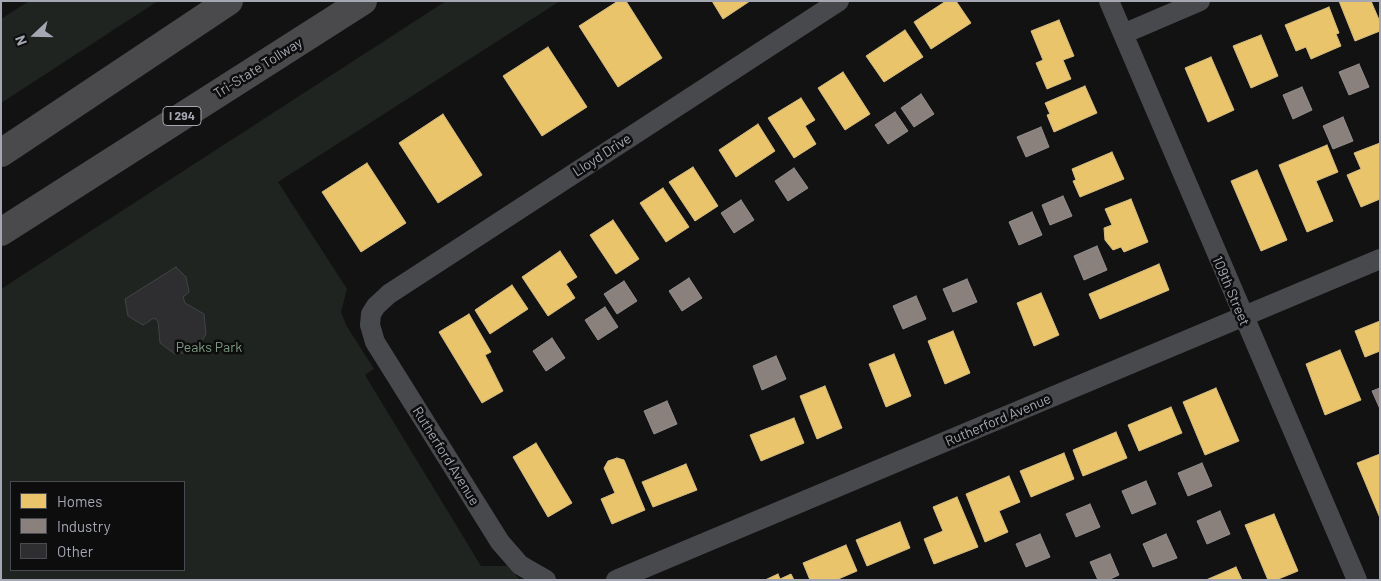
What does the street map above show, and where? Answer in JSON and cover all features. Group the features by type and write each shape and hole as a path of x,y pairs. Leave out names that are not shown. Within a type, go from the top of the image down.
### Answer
{"highway":[{"path":"1,153 229,1"},
{"name":"Tri-State Tollway","path":"1,232 363,1"}],"street":[{"name":"Lloyd Drive","path":"371,314 388,294 839,1"},
{"name":"109th Street","path":"1109,1 1242,317 1357,580"},
{"path":"1123,34 1200,1"},
{"name":"Rutherford Avenue","path":"616,580 1380,259"},
{"name":"Rutherford Avenue","path":"371,314 370,325 375,342 500,542 520,565 546,580"}],"green space":[{"path":"29,1 158,1 1,103 1,19"},
{"name":"Peaks Park","path":"446,1 560,1 278,182 347,289 341,312 346,325 374,369 365,375 481,566 508,566 520,580 2,580 1,289"}],"building: Homes":[{"path":"618,1 626,1 662,58 618,87 579,26"},
{"path":"712,1 750,1 723,19"},
{"path":"946,1 956,1 971,23 931,49 914,22"},
{"path":"1339,1 1371,1 1380,22 1380,31 1355,41"},
{"path":"1329,7 1339,33 1336,34 1341,46 1311,59 1306,47 1296,51 1285,25"},
{"path":"1059,20 1074,56 1063,60 1071,79 1047,89 1036,63 1043,60 1031,31"},
{"path":"905,30 923,57 884,82 866,56"},
{"path":"1261,35 1278,76 1251,88 1233,46"},
{"path":"548,47 587,107 542,136 503,76"},
{"path":"1211,57 1234,110 1208,122 1185,68"},
{"path":"843,72 870,114 845,130 818,88"},
{"path":"1085,86 1097,113 1054,132 1047,115 1050,114 1045,103"},
{"path":"801,98 815,120 805,126 816,144 794,158 768,118"},
{"path":"443,114 482,175 438,203 399,143"},
{"path":"758,124 775,151 736,177 719,150"},
{"path":"1380,143 1380,199 1361,207 1347,175 1361,169 1354,153"},
{"path":"1327,145 1338,172 1316,181 1333,221 1307,232 1279,165"},
{"path":"1112,152 1124,179 1080,197 1073,181 1076,180 1072,169"},
{"path":"367,163 406,223 361,252 322,192"},
{"path":"693,167 718,206 695,221 669,182"},
{"path":"1257,170 1287,240 1261,251 1231,181"},
{"path":"663,188 689,227 666,242 640,203"},
{"path":"1131,199 1148,242 1124,252 1121,247 1113,250 1105,240 1104,228 1112,225 1105,209"},
{"path":"613,220 639,259 616,274 590,235"},
{"path":"560,251 577,277 566,284 575,298 548,316 522,277"},
{"path":"1159,264 1169,290 1100,319 1089,294"},
{"path":"512,285 528,309 490,334 475,310"},
{"path":"1041,293 1059,335 1034,346 1017,303"},
{"path":"469,314 491,352 485,355 503,391 482,403 439,332"},
{"path":"1380,321 1380,351 1365,357 1355,331"},
{"path":"953,331 970,373 945,384 928,341"},
{"path":"1340,350 1361,400 1325,415 1306,364"},
{"path":"894,354 911,396 886,407 869,364"},
{"path":"825,386 842,428 817,439 800,396"},
{"path":"1216,388 1239,441 1205,455 1183,402"},
{"path":"1171,407 1182,433 1139,451 1128,425"},
{"path":"794,418 804,443 761,461 750,435"},
{"path":"1116,432 1127,458 1083,476 1073,450"},
{"path":"536,443 572,503 548,517 513,457"},
{"path":"1064,453 1074,479 1031,497 1020,471"},
{"path":"1380,454 1380,518 1357,463"},
{"path":"617,458 624,460 645,510 612,524 601,499 615,493 604,468 608,461"},
{"path":"686,464 697,490 653,507 642,482"},
{"path":"1009,476 1020,502 999,511 1008,532 985,542 966,494"},
{"path":"957,497 978,547 934,564 924,539 943,531 933,507"},
{"path":"1274,514 1298,571 1276,580 1268,580 1245,525"},
{"path":"900,522 910,548 867,566 856,540"},
{"path":"846,545 857,571 836,580 810,580 803,563"},
{"path":"1236,567 1242,580 1206,580"},
{"path":"778,574 780,579 791,574 794,580 765,580"}],"building: Industry":[{"path":"1359,64 1369,87 1349,95 1339,72"},
{"path":"1302,87 1312,110 1293,119 1283,95"},
{"path":"921,94 934,114 914,127 901,108"},
{"path":"895,112 908,131 888,144 875,125"},
{"path":"1343,117 1353,141 1333,149 1323,126"},
{"path":"1041,127 1049,147 1026,157 1017,137"},
{"path":"794,168 808,188 788,201 775,181"},
{"path":"1063,196 1072,216 1050,225 1042,205"},
{"path":"741,200 754,220 734,233 721,213"},
{"path":"1032,212 1042,235 1019,245 1009,222"},
{"path":"1097,246 1107,270 1084,280 1074,256"},
{"path":"689,278 702,298 682,311 669,291"},
{"path":"967,279 977,302 953,312 943,289"},
{"path":"624,281 637,301 617,314 604,294"},
{"path":"916,296 926,319 903,329 893,306"},
{"path":"605,307 618,327 598,340 585,320"},
{"path":"552,338 565,358 546,371 533,351"},
{"path":"776,356 786,379 762,390 753,366"},
{"path":"1380,388 1380,409 1372,391"},
{"path":"667,401 677,424 654,434 644,411"},
{"path":"1202,463 1212,486 1188,496 1178,473"},
{"path":"1146,481 1156,504 1132,514 1122,491"},
{"path":"1090,504 1100,527 1076,537 1066,514"},
{"path":"1220,511 1230,534 1207,544 1197,521"},
{"path":"1040,534 1050,557 1026,567 1016,544"},
{"path":"1166,534 1177,558 1153,567 1143,544"},
{"path":"1110,554 1119,575 1108,580 1098,580 1090,562"}],"building: Other":[{"path":"176,267 186,277 189,292 183,297 185,303 204,314 206,334 196,351 175,354 160,343 158,321 154,318 143,325 128,316 125,299"}]}
